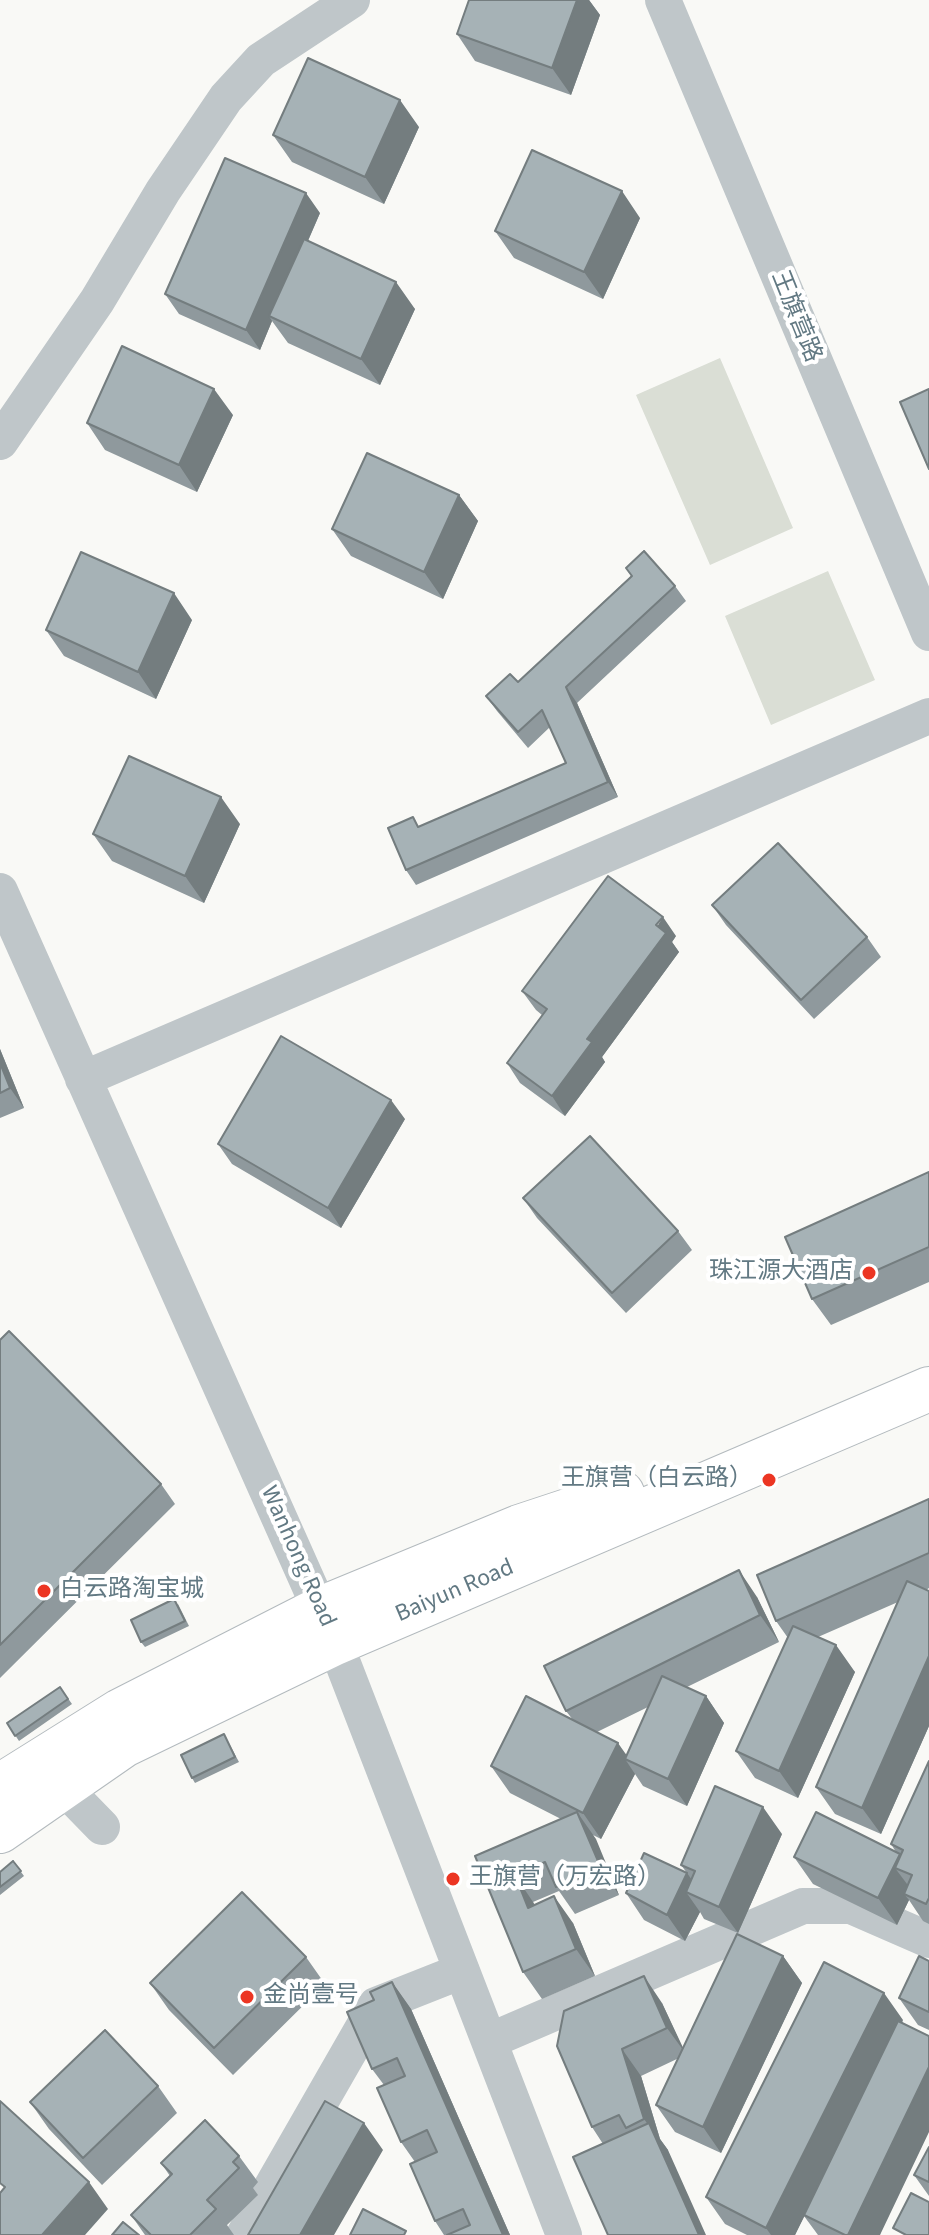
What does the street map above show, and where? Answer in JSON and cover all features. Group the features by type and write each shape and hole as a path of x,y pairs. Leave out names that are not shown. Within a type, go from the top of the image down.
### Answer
{"main road":[{"name":"Baiyun Road","path":"0,1831 124,1745 327,1626 519,1527 633,1490 929,1361"},
{"name":"Baiyun Road","path":"0,1786 120,1711 327,1626 929,1389"}],"street":[{"path":"0,442 97,301 163,191 226,98 261,60 352,0"},
{"name":"王旗营路","path":"663,0 929,633"},
{"path":"83,1079 929,716"},
{"name":"Wanhong Road","path":"0,891 327,1626 564,2235"},
{"path":"63,1787 102,1827"},
{"path":"489,2041 803,1906 851,1906 929,1940"},
{"path":"244,2235 376,2005 462,1971"}],"shaded area":[{"path":"720,358 793,528 710,565 636,395"},
{"path":"828,571 875,680 771,725 725,616"}],"building":[{"path":"469,0 577,0 552,68 457,34"},
{"path":"308,58 400,100 365,177 273,135"},
{"path":"532,150 622,191 584,272 495,231"},
{"path":"225,158 306,193 246,330 165,294"},
{"path":"304,239 396,282 361,359 269,316"},
{"path":"122,346 214,389 179,465 87,423"},
{"path":"929,389 929,469 900,402"},
{"path":"367,453 459,495 424,572 332,529"},
{"path":"644,551 675,586 566,687 608,782 406,870 388,828 413,817 418,827 566,763 542,710 518,732 486,696 510,674 518,682 632,576 626,568"},
{"path":"81,552 174,593 138,672 46,630"},
{"path":"129,756 221,797 185,876 93,834"},
{"path":"778,843 867,937 801,1000 712,905"},
{"path":"608,876 663,917 656,925 666,933 587,1039 592,1042 552,1096 507,1063 547,1009 522,991"},
{"path":"281,1036 391,1100 328,1208 218,1144"},
{"path":"0,1063 10,1088 0,1093"},
{"path":"590,1136 678,1231 612,1293 523,1198"},
{"path":"929,1172 929,1247 812,1299 785,1237"},
{"name":"白云路淘宝城","path":"9,1331 161,1484 0,1645 0,1340"},
{"path":"929,1499 929,1553 776,1621 757,1575"},
{"path":"739,1570 760,1615 566,1711 544,1666"},
{"path":"907,1581 929,1591 929,1656 862,1808 816,1787"},
{"path":"174,1599 185,1621 141,1642 131,1620"},
{"path":"793,1626 836,1645 779,1771 736,1751"},
{"path":"662,1676 706,1696 668,1779 625,1759"},
{"path":"60,1687 68,1699 15,1736 7,1723"},
{"path":"526,1696 618,1743 583,1813 491,1766"},
{"path":"224,1734 235,1757 192,1778 181,1755"},
{"path":"929,1761 929,1898 926,1904 904,1894 912,1875 895,1868 903,1850 891,1844"},
{"path":"715,1786 763,1807 719,1907 686,1892 695,1871 681,1865"},
{"path":"577,1812 601,1868 556,1887 545,1862 515,1875 528,1908 554,1896 576,1949 523,1972 475,1856"},
{"path":"816,1812 900,1854 878,1898 794,1857"},
{"path":"644,1853 687,1873 667,1915 626,1893"},
{"path":"13,1861 21,1871 0,1887 0,1872"},
{"name":"金尚壹号","path":"242,1892 306,1957 214,2048 150,1983"},
{"path":"737,1934 783,1956 703,2127 656,2105"},
{"path":"919,1956 929,1961 929,2012 899,1998"},
{"path":"824,1962 884,1993 766,2228 706,2197"},
{"path":"644,1976 667,2028 622,2049 644,2119 626,2128 619,2115 592,2127 557,2046 564,2011"},
{"path":"392,1982 503,2235 447,2235 470,2225 463,2209 435,2221 410,2164 437,2152 427,2130 401,2142 377,2088 405,2076 397,2058 372,2069 347,2012 374,2000 370,1992"},
{"path":"898,2021 929,2036 929,2067 848,2235 845,2235 804,2215"},
{"path":"105,2030 158,2086 83,2158 30,2102"},
{"path":"0,2101 89,2182 42,2235 0,2235 0,2193 5,2187 0,2183"},
{"path":"325,2101 364,2123 300,2235 248,2235"},
{"path":"205,2120 239,2156 233,2162 239,2168 207,2200 216,2209 190,2235 151,2235 131,2215 172,2174 161,2163"},
{"path":"649,2123 699,2235 608,2235 573,2157"},
{"path":"929,2147 929,2182 914,2175"},
{"path":"911,2193 929,2202 929,2235 906,2235 893,2228"},
{"path":"363,2209 406,2231 404,2235 350,2235"},
{"path":"123,2222 139,2235 112,2235"}],"place":[{"name":"珠江源大酒店","path":"869,1273"},
{"name":"王旗营（白云路）","path":"769,1480"},
{"name":"白云路淘宝城","path":"44,1591"},
{"name":"王旗营（万宏路）","path":"453,1879"},
{"name":"金尚壹号","path":"247,1997"}]}
